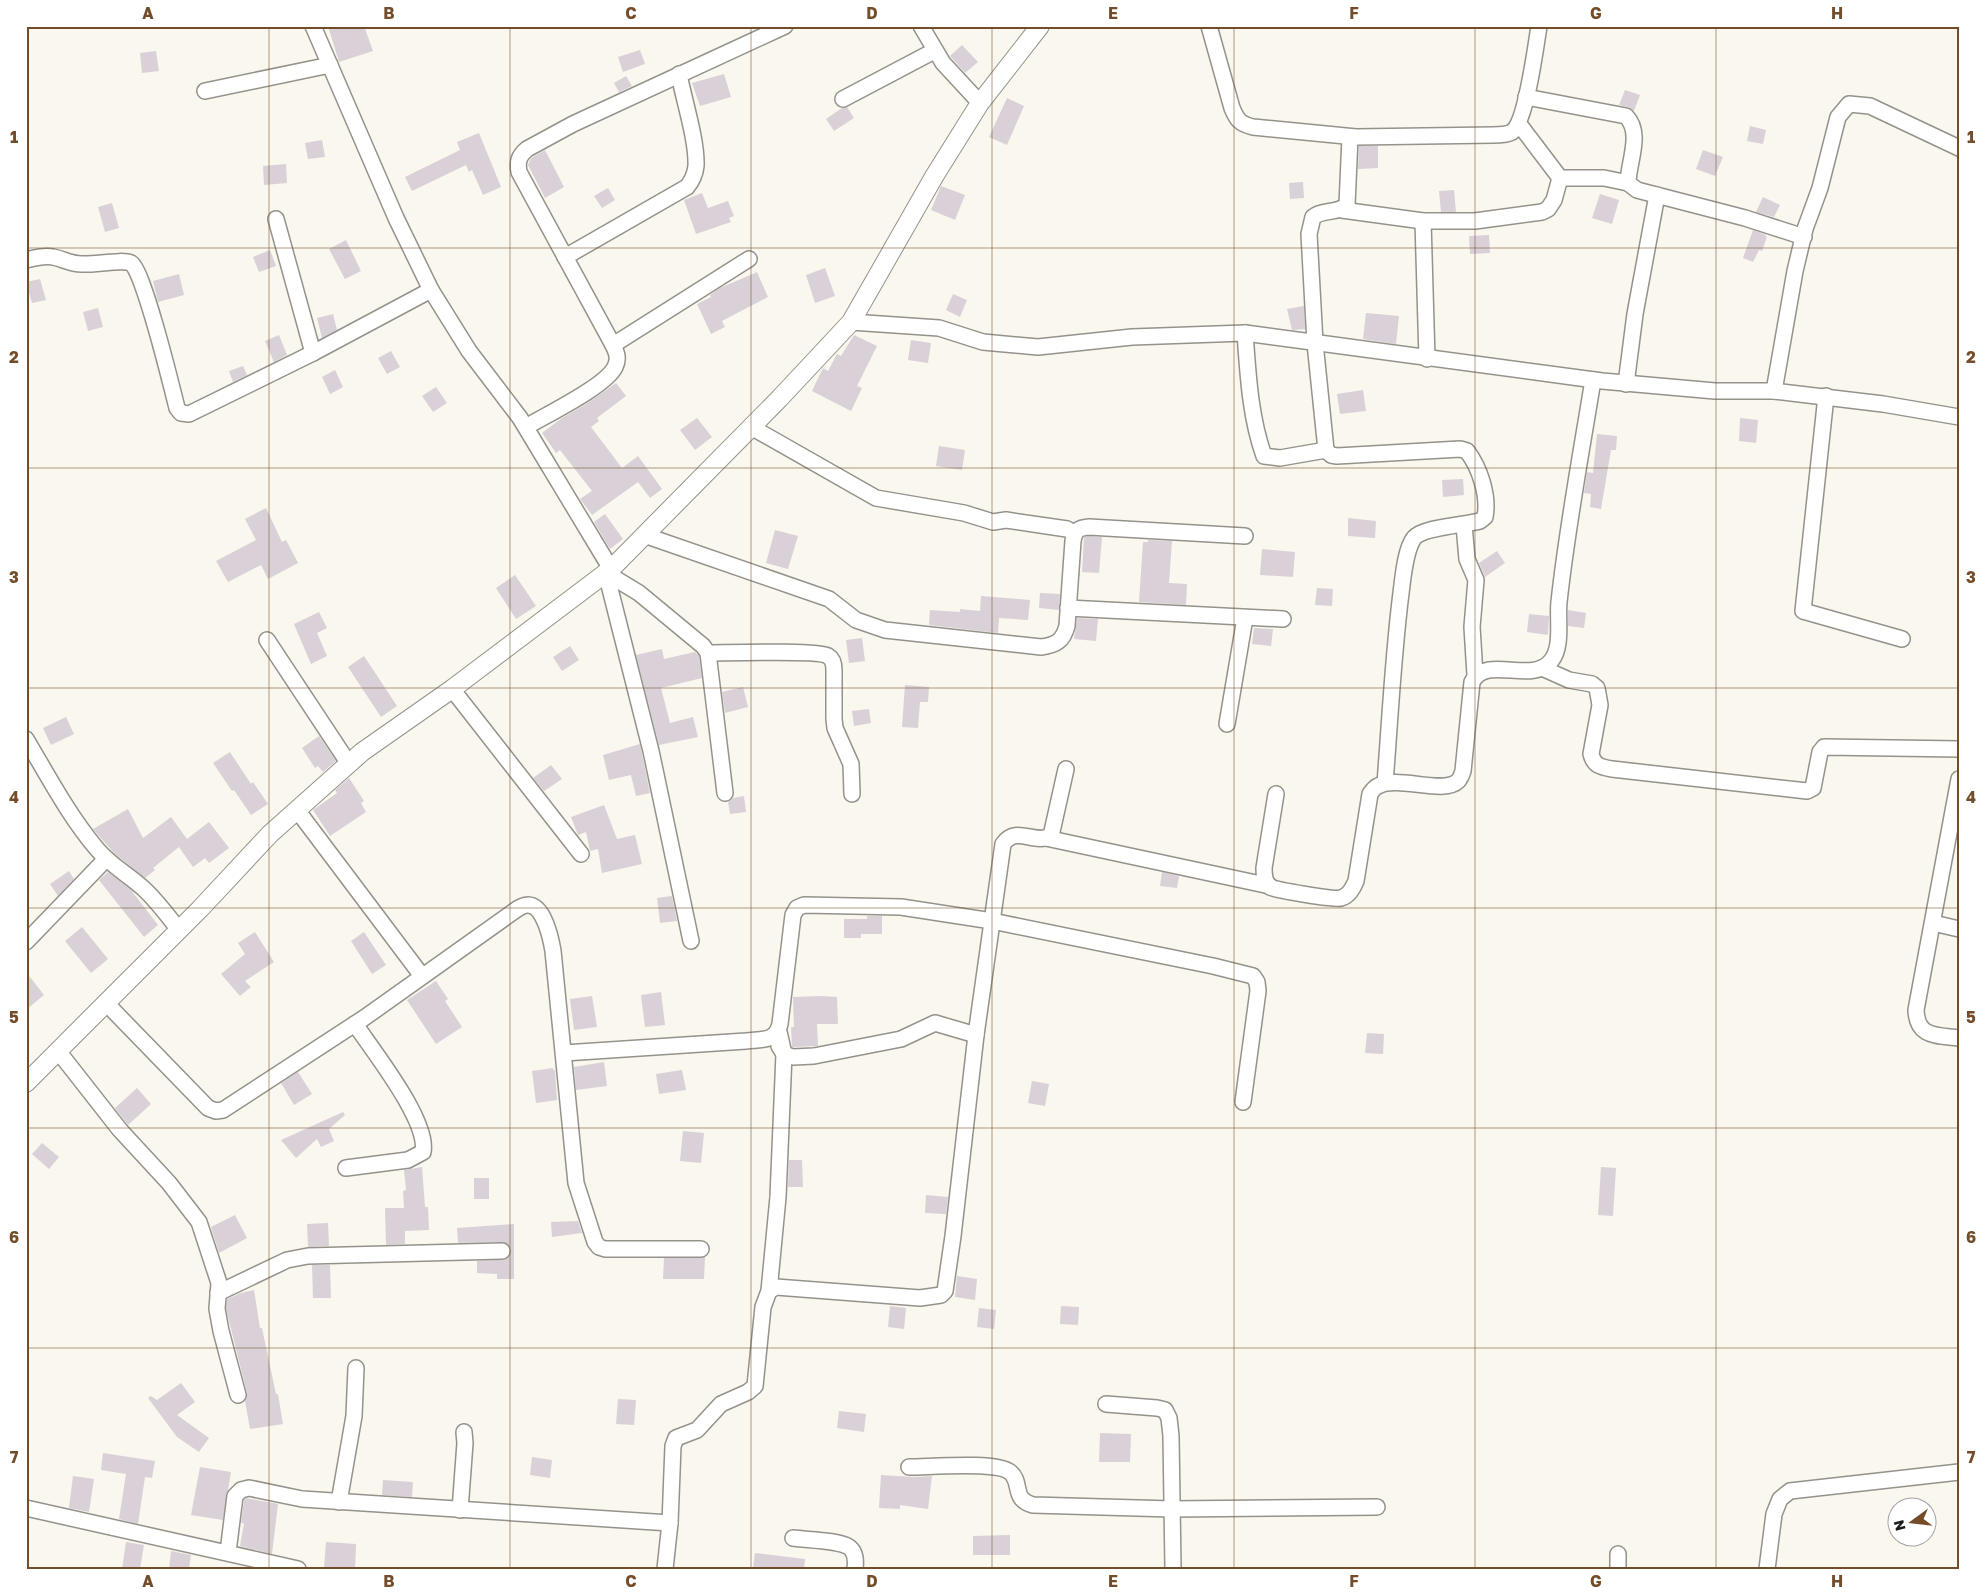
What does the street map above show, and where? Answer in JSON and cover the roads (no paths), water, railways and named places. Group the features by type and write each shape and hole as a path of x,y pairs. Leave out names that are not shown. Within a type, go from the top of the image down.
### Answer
{"street":[{"path":"313,26 396,218 431,290 469,352 526,427 609,571 651,751 690,941"},
{"path":"526,427 603,382 614,369 617,354 519,172 517,163 520,155 527,149 573,124 785,26"},
{"path":"922,26 942,63 980,102"},
{"path":"26,1083 179,930 270,834 362,752 452,689 609,571 851,322 935,175 980,102 1040,26"},
{"path":"1209,26 1232,108 1238,121 1243,125 1350,137 1493,135 1512,132 1519,124 1540,26"},
{"path":"843,99 934,51"},
{"path":"205,91 330,65"},
{"path":"565,257 687,187 693,180 696,168 695,152 679,74"},
{"path":"1526,97 1626,116 1630,120 1634,134 1628,183"},
{"path":"1774,391 1795,271 1820,188 1838,117 1849,104 1870,106 1959,148"},
{"path":"1519,124 1560,178"},
{"path":"1342,210 1347,205 1348,196 1350,137"},
{"path":"1560,178 1604,178 1628,183 1637,190 1745,218 1804,237"},
{"path":"1385,783 1396,631 1405,566 1414,538 1422,532 1480,521 1485,517 1486,509 1478,470 1467,451 1460,449 1331,456 1326,450 1315,343 1310,253 1311,223 1313,217 1317,214 1342,210 1422,221 1486,221 1542,212 1552,205 1560,178"},
{"path":"1626,384 1635,314 1657,195"},
{"path":"276,219 313,353"},
{"path":"1422,221 1427,359"},
{"path":"26,260 47,256 74,264 94,265 126,262 133,264 140,276 177,408 181,413 189,414 313,353 431,290"},
{"path":"613,345 749,259"},
{"path":"851,322 939,328 983,342 1038,347 1132,338 1245,333 1427,359 1626,384 1715,391 1774,391 1826,396 1959,417"},
{"path":"1245,333 1250,390 1258,439 1264,456 1280,458 1326,450"},
{"path":"1542,668 1550,663 1557,643 1559,603 1593,380"},
{"path":"1826,396 1803,611 1902,639"},
{"path":"750,426 876,498 964,513 993,522 1006,520 1067,529 1074,533"},
{"path":"769,1291 776,1287 920,1298 941,1295 945,1291 976,1035 1003,844 1008,837 1016,835 1046,838 1339,899 1346,896 1352,890 1356,881 1370,794 1376,786 1385,783 1444,786 1459,780 1463,771 1472,682 1475,675 1472,627 1476,580 1467,559 1464,525"},
{"path":"644,535 829,599 856,620 885,630 1041,647 1058,643 1064,635 1074,533 1079,528 1245,536"},
{"path":"609,571 639,593 708,653 725,793"},
{"path":"1068,608 1283,620"},
{"path":"1228,724 1245,618"},
{"path":"268,640 349,764"},
{"path":"708,653 803,653 830,657 834,663 833,713 835,728 851,764 852,794"},
{"path":"1475,675 1483,671 1542,668 1569,680 1592,684 1597,688 1600,696 1600,705 1591,754 1593,761 1600,767 1612,770 1807,790 1813,788 1820,752 1824,747 1959,749"},
{"path":"452,689 581,854"},
{"path":"26,739 84,833 106,859 144,888 179,930"},
{"path":"1046,838 1051,836 1054,830 1066,769"},
{"path":"1959,779 1916,1010 1916,1021 1921,1029 1931,1034 1959,1038"},
{"path":"1270,886 1265,879 1264,868 1276,794"},
{"path":"298,810 422,976"},
{"path":"29,932 106,859"},
{"path":"106,1003 208,1108 216,1111 223,1110 355,1024 513,912 528,905 534,906 541,914 550,933 564,1053 576,1183 594,1242 599,1247 605,1249 701,1249"},
{"path":"665,1569 670,1523 672,1456 676,1438 696,1430 720,1404 748,1392 755,1386 763,1307 769,1291 778,1197 784,1054 776,1035 789,962 793,915 797,908 804,905 901,906 992,921 1213,966 1253,976 1257,982 1258,991 1243,1102"},
{"path":"1933,923 1959,929"},
{"path":"784,1054 793,1057 814,1056 901,1039 927,1025 935,1023 976,1035"},
{"path":"346,1168 408,1160 423,1152 424,1145 417,1122 403,1095 355,1024"},
{"path":"564,1053 746,1041 776,1035"},
{"path":"58,1051 120,1130 200,1222 219,1283 218,1309 221,1331 238,1395"},
{"path":"218,1293 287,1260 308,1256 502,1251"},
{"path":"339,1502 354,1416 356,1368"},
{"path":"1106,1404 1165,1410 1169,1418 1171,1436 1173,1569"},
{"path":"460,1510 465,1443 464,1432"},
{"path":"909,1467 985,1466 1002,1468 1011,1473 1019,1496 1024,1503 1033,1505 1172,1509 1377,1507"},
{"path":"1767,1569 1774,1514 1780,1499 1790,1491 1959,1472"},
{"path":"228,1552 236,1496 241,1490 249,1488 302,1499 670,1523"},
{"path":"26,1508 298,1569"},
{"path":"793,1538 848,1546 854,1553 855,1569"}]}
